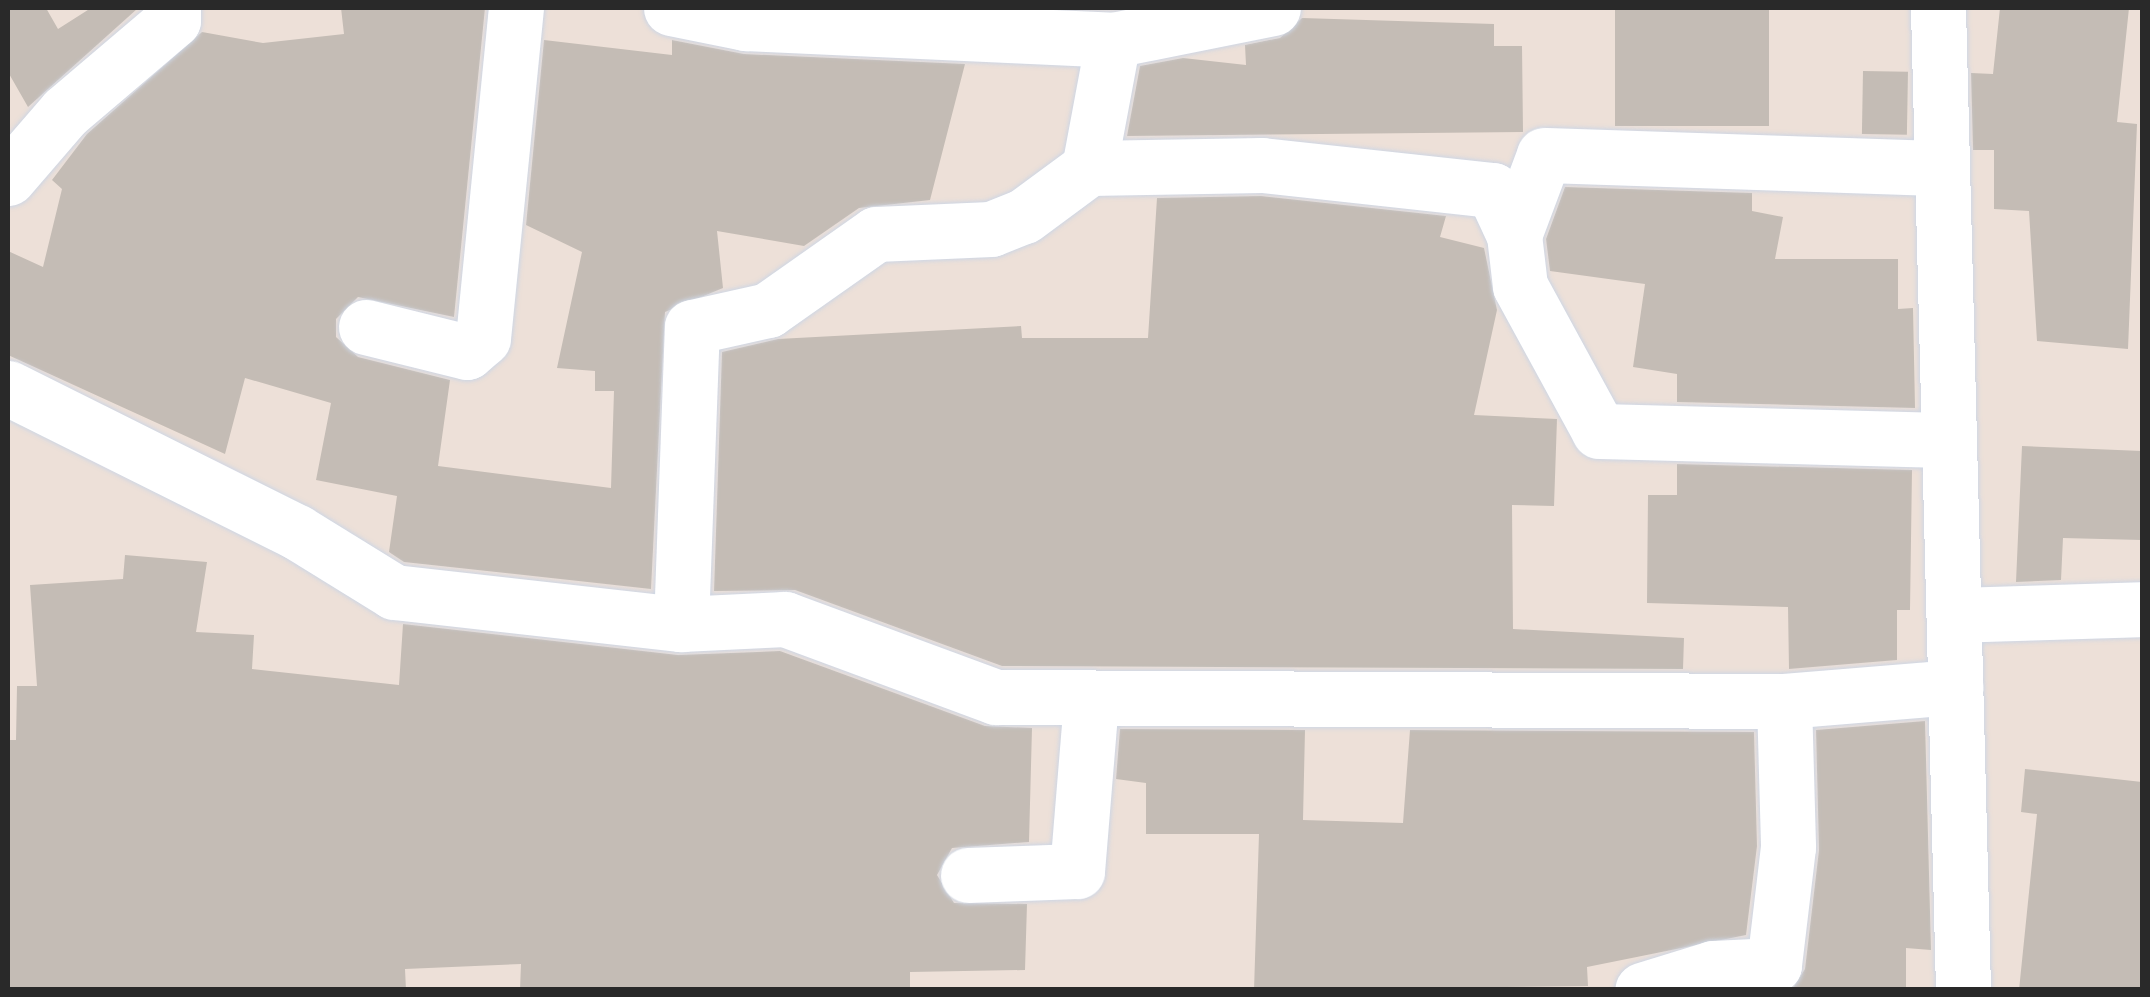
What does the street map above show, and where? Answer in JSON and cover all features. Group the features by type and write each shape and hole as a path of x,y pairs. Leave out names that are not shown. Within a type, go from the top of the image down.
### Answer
{"street":[{"path":"366,328 468,352 483,338 516,8"},
{"path":"670,8 745,23 1113,40 1273,8"},
{"path":"1938,8 1945,440 1954,614 1963,990"},
{"path":"8,178 65,112 188,12"},
{"path":"1090,168 1113,40"},
{"path":"1514,235 1544,156 1939,168"},
{"path":"681,624 692,328 768,310 876,234 1007,224 1090,168 1262,165 1493,190 1514,235 1520,286 1599,431 1945,440"},
{"path":"8,388 297,532 394,592 681,624 785,619 964,690 1091,702 1784,701 1955,686"},
{"path":"1954,614 2142,609"},
{"path":"1642,990 1713,968 1774,965 1788,847 1784,701"},
{"path":"968,875 1077,871 1091,702"}],"building":[{"path":"8,8 46,8 58,29 91,8 137,9 28,107 8,72"},
{"path":"341,8 485,8 454,317 358,297 336,319 336,337 358,357 450,380 438,466 611,488 614,391 595,391 595,371 557,368 582,252 526,225 544,40 672,55 672,40 744,54 965,64 930,200 859,208 804,246 717,231 723,288 665,312 651,589 404,562 389,552 397,496 316,480 331,403 245,378 225,454 8,355 8,251 43,267 62,189 52,180 87,134 202,32 263,43 344,34"},
{"path":"1615,8 1769,8 1769,126 1615,126"},
{"path":"2000,8 2129,8 2117,122 2137,124 2128,349 2037,341 2029,211 1994,209 1994,150 1973,150 1971,73 1993,74"},
{"path":"1302,18 1494,24 1494,46 1522,46 1523,132 1127,136 1140,66 1183,58 1246,65 1245,45 1280,38"},
{"path":"1863,71 1908,72 1907,135 1862,134"},
{"path":"1565,187 1752,193 1752,211 1783,217 1775,259 1898,259 1898,309 1913,308 1915,408 1677,402 1677,374 1633,367 1645,284 1550,271 1546,239"},
{"path":"1261,196 1446,216 1440,237 1484,248 1497,310 1474,415 1557,419 1554,506 1512,505 1513,629 1684,638 1683,669 1002,666 795,590 714,591 722,352 778,339 1021,326 1022,338 1148,338 1157,198"},
{"path":"2022,446 2142,451 2141,540 2063,538 2061,580 2016,582"},
{"path":"1677,464 1912,470 1910,610 1897,610 1897,660 1789,669 1788,607 1647,603 1648,495 1677,495"},
{"path":"125,555 207,562 196,632 254,635 252,669 399,685 403,624 678,655 780,651 985,726 1032,728 1029,842 952,848 937,875 954,903 1027,904 1025,970 910,972 910,990 520,990 521,964 405,969 406,990 8,990 8,740 16,740 17,686 37,686 30,585 123,579"},
{"path":"1925,721 1931,950 1906,948 1906,990 1792,990 1805,969 1819,850 1816,730"},
{"path":"1120,729 1305,730 1303,820 1403,823 1410,730 1754,732 1757,846 1746,935 1587,967 1588,986 1254,990 1259,834 1146,834 1146,783 1116,779"},
{"path":"2025,769 2142,782 2142,990 2019,990 2037,814 2021,812"}]}
